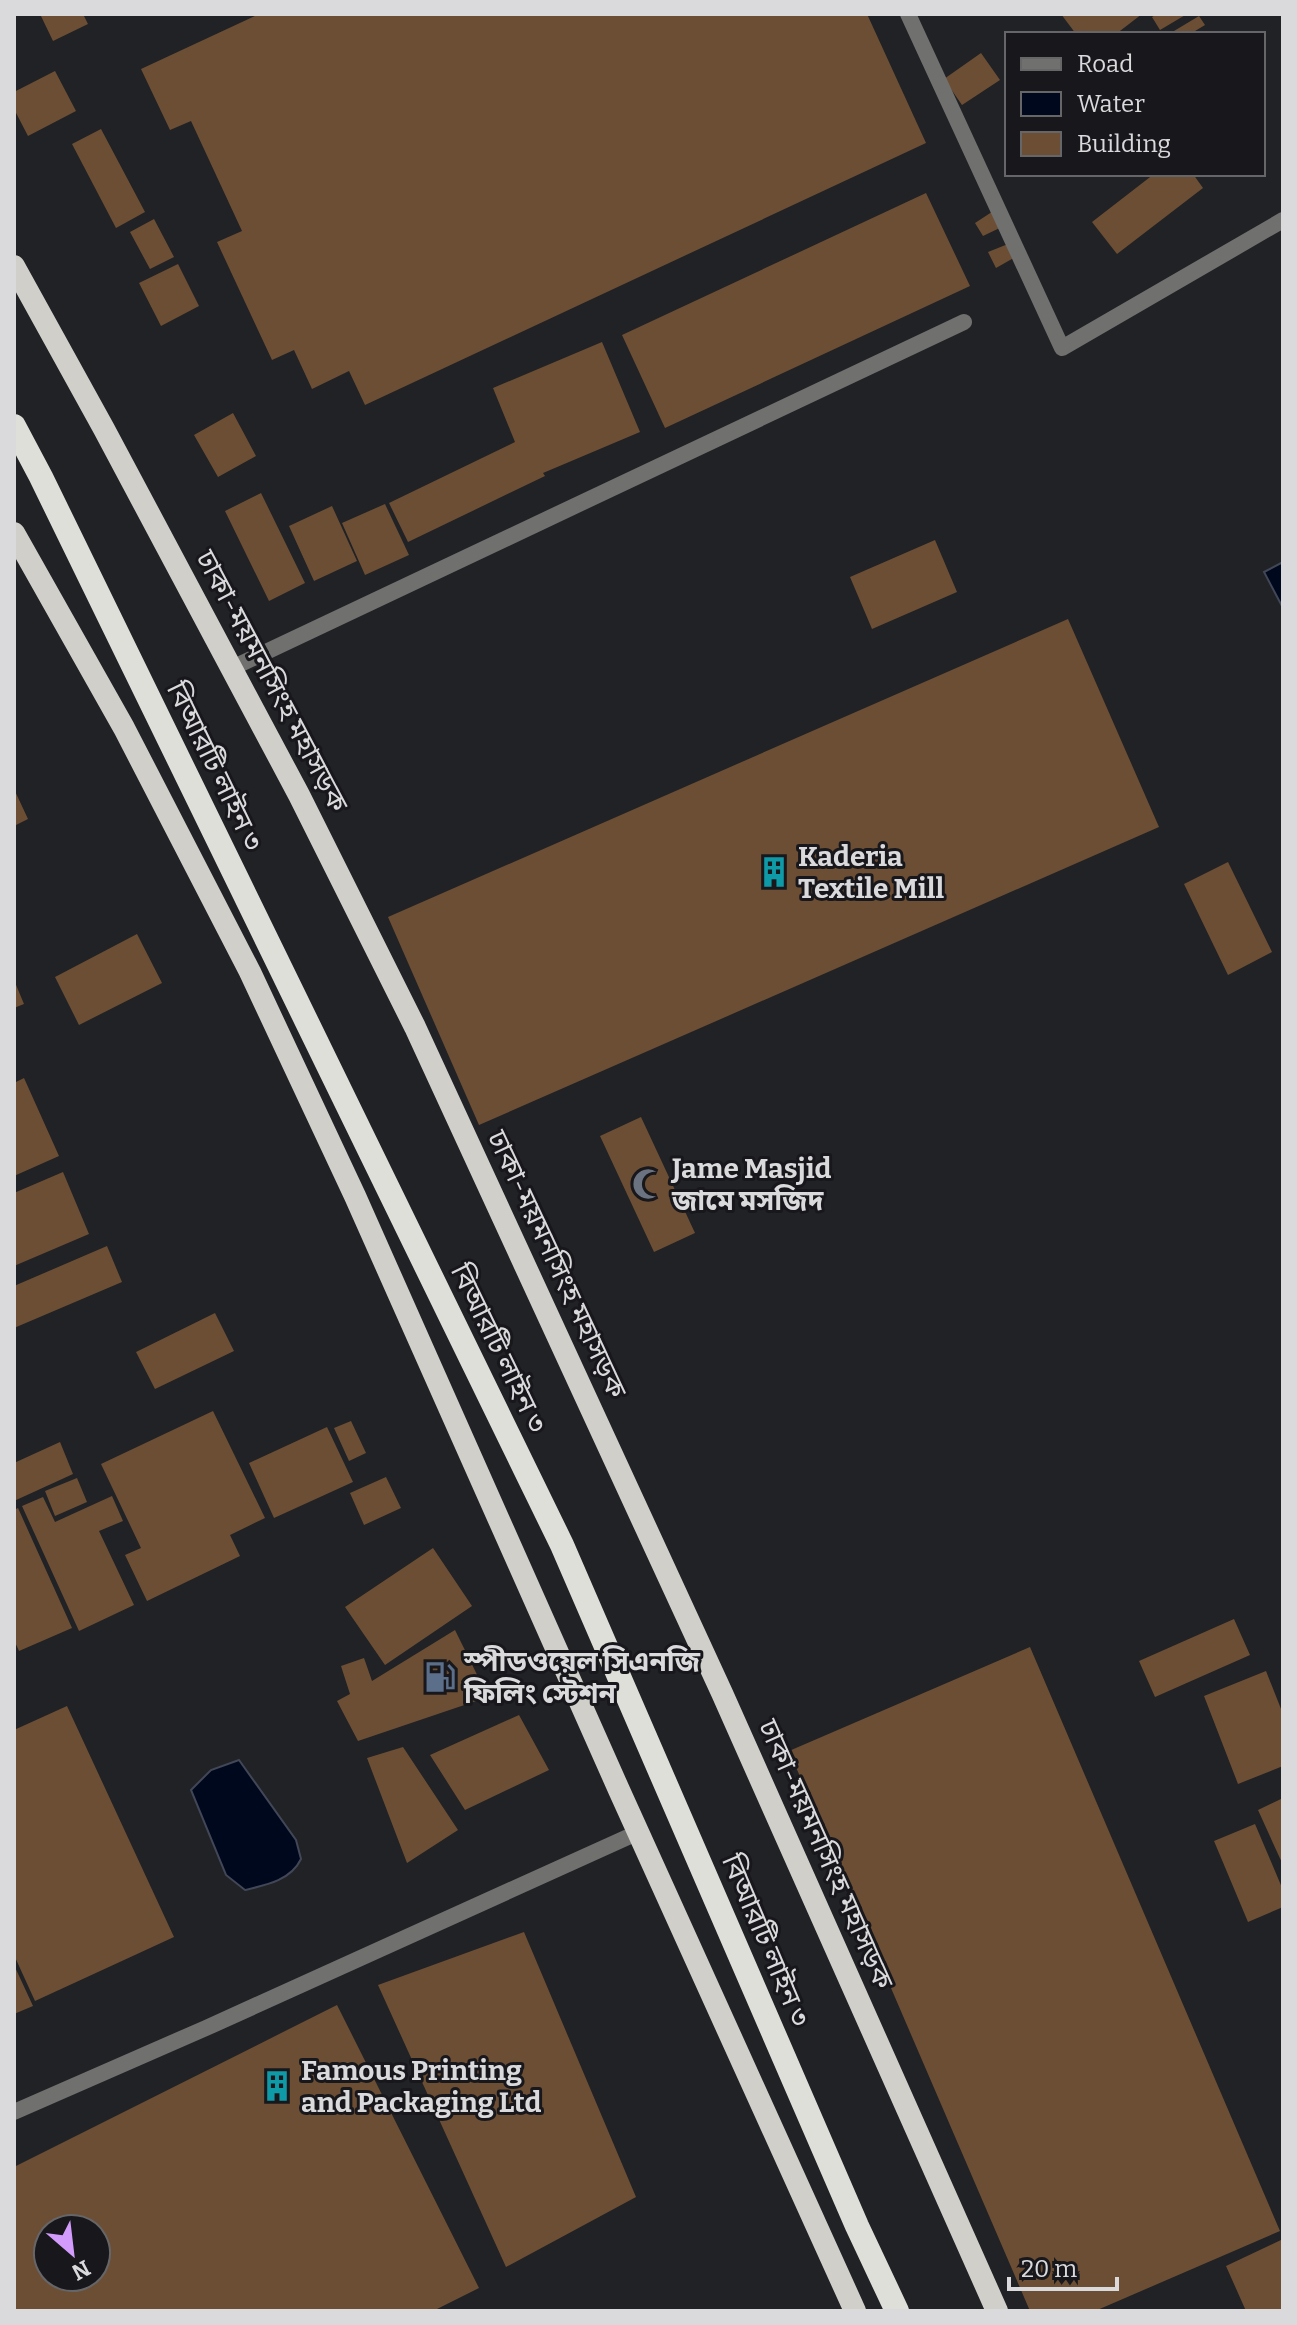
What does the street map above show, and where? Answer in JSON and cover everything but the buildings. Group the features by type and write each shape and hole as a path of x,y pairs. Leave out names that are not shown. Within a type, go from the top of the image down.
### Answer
{"highway":[{"name":"ঢাকা-ময়মনসিংহ মহাসড়ক","path":"14,266 299,795 415,1027 722,1693 997,2311"},
{"name":"বিআরটি লাইন ৩","path":"14,426 562,1545 857,2226 897,2311"},
{"path":"14,533 124,728 250,972 361,1210 855,2311"}],"street":[{"path":"908,14 1062,348 1283,220"},
{"path":"232,668 964,322"},
{"path":"14,2112 639,1832"}],"water":[{"path":"1283,562 1283,608 1264,572"},
{"path":"239,1760 296,1840 301,1859 285,1877 245,1890 226,1875 191,1790 211,1770"}],"place":[{"name":"Kaderia Textile Mill","path":"774,872"},
{"name":"Jame Masjid জামে মসজিদ","path":"648,1184"},
{"name":"স্পীডওয়েল সিএনজি ফিলিং স্টেশন","path":"440,1677"},
{"name":"Famous Printing and Packaging Ltd","path":"277,2086"}]}
